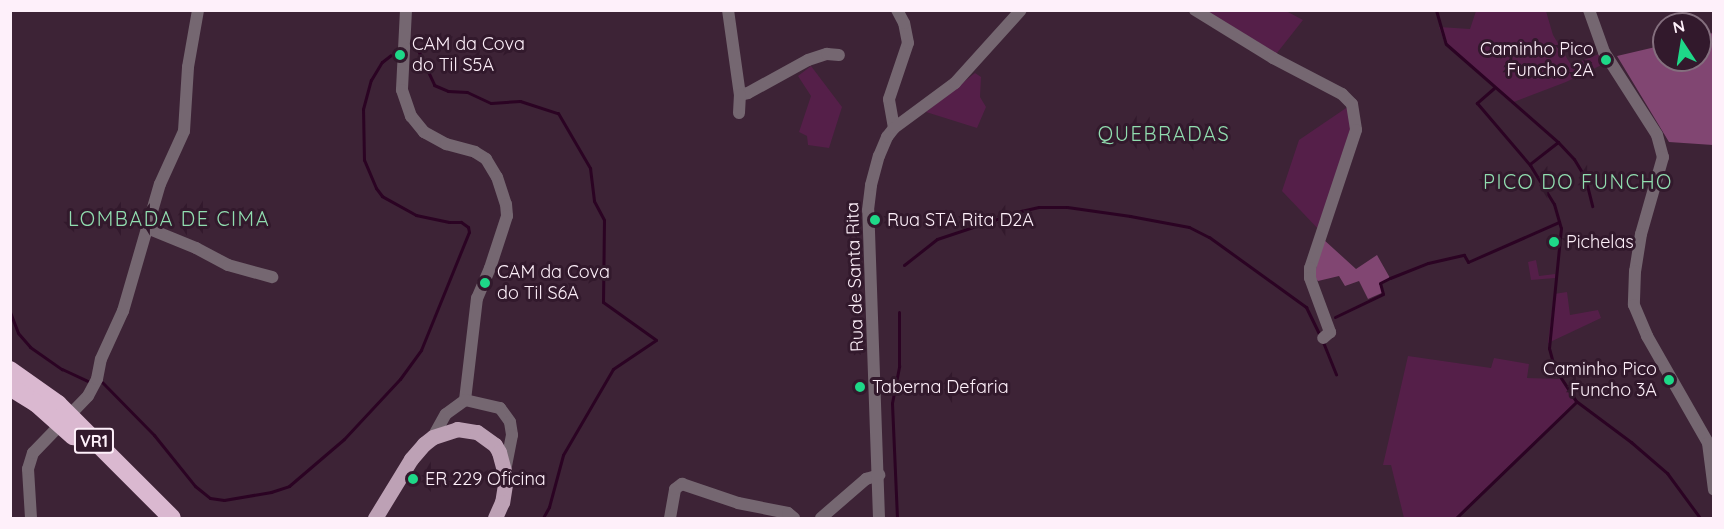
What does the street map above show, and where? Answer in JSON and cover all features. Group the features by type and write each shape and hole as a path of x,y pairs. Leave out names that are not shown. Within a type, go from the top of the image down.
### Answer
{"highway":[{"name":"VR1","path":"10,370 58,404 172,519"},
{"name":"VR1","path":"10,387 51,415 156,519"}],"main road":[{"path":"375,519 411,459 433,436 460,429 486,438 499,452 505,470 505,490 495,519"}],"street":[{"path":"31,519 28,469 33,453 88,396 97,379 101,359 123,311 160,184 184,131 188,67 198,10"},
{"path":"406,10 402,90 411,116 424,132 438,140 475,152 486,159 497,177 506,204 507,216 490,268 477,298 465,400 446,414 433,436"},
{"path":"728,10 740,95 739,113"},
{"path":"897,10 904,23 908,43 889,99 894,128 955,83 1021,10"},
{"path":"1195,10 1273,58 1342,94 1352,104 1356,130 1310,268 1310,278 1330,332 1323,338"},
{"path":"1589,10 1604,52 1657,135 1663,158 1643,228 1635,271 1634,305 1647,336 1708,442 1713,490"},
{"path":"740,95 748,93 808,60 827,54 839,55"},
{"name":"Rua de Santa Rita","path":"879,519 868,210 871,185 879,156 887,136 894,128"},
{"path":"147,228 196,248 228,265 272,277"},
{"path":"465,400 500,408 510,422 512,435 505,470"},
{"path":"454,408 460,429"},
{"path":"821,519 858,485 879,475"},
{"path":"670,519 675,489 682,484 730,501 788,513 794,519"}],"shaded area":[{"path":"1195,11 1286,11 1303,20 1273,58"},
{"path":"1476,11 1546,11 1553,35 1571,65 1604,52 1610,61 1566,82 1511,103 1445,44 1439,27 1470,29"},
{"path":"1712,33 1713,145 1669,142 1617,56 1652,48 1652,72 1712,72"},
{"path":"811,66 842,107 829,148 808,145 807,136 799,132 811,96 798,76"},
{"path":"975,73 981,77 980,97 986,107 977,128 926,112"},
{"path":"1352,104 1357,119 1322,233 1282,191 1299,140"},
{"path":"1323,239 1356,269 1377,255 1390,278 1381,283 1384,292 1368,299 1359,281 1345,286 1339,276 1318,281 1314,277"},
{"path":"1536,260 1539,276 1555,274 1555,278 1531,280 1528,262"},
{"path":"1567,292 1570,315 1598,310 1601,318 1548,343 1554,294"},
{"path":"1408,356 1491,368 1494,358 1529,364 1527,378 1560,379 1575,402 1455,518 1404,518 1391,465 1383,465"}],"waterway":[{"path":"1436,10 1446,44 1558,142 1530,164"},
{"path":"418,50 434,85 448,91 467,92 491,103 520,101 558,113 590,168 594,201 604,220 603,302 656,340 613,369 563,455 549,507 543,518"},
{"path":"101,381 154,435 195,486 210,498 224,500 271,492 289,486 344,439 400,379 421,350 469,232 468,227 461,222 449,222 416,215 382,196 376,188 364,160 363,109 371,80 382,62 391,55"},
{"path":"1494,88 1477,103 1530,165 1554,204 1561,228 1549,348 1554,367 1576,401 1631,442 1667,473 1700,518"},
{"path":"1558,142 1574,159 1585,177 1592,206"},
{"path":"904,265 937,239 1039,207 1067,207 1130,216 1189,227 1209,237 1306,307 1320,336"},
{"path":"1335,317 1383,294 1380,283 1390,278 1428,263 1464,255 1468,262 1559,222"},
{"path":"10,312 18,333 30,347 62,369 90,382"},
{"path":"897,518 892,403 899,366 899,312"},
{"path":"1323,342 1336,374"},
{"path":"1456,518 1576,402"}],"place":[{"name":"CAM da Cova do Til S5A","path":"400,55"},
{"name":"Caminho Pico Funcho 2A","path":"1606,60"},
{"name":"Rua STA Rita D2A","path":"875,220"},
{"name":"Pichelas","path":"1554,242"},
{"name":"CAM da Cova do Til S6A","path":"485,283"},
{"name":"Caminho Pico Funcho 3A","path":"1669,380"},
{"name":"Taberna Defaria","path":"860,387"},
{"name":"ER 229 Oficina","path":"413,479"}],"district":[{"name":"QUEBRADAS","path":"1164,133"},
{"name":"PICO DO FUNCHO","path":"1578,181"},
{"name":"LOMBADA DE CIMA","path":"169,218"}]}
